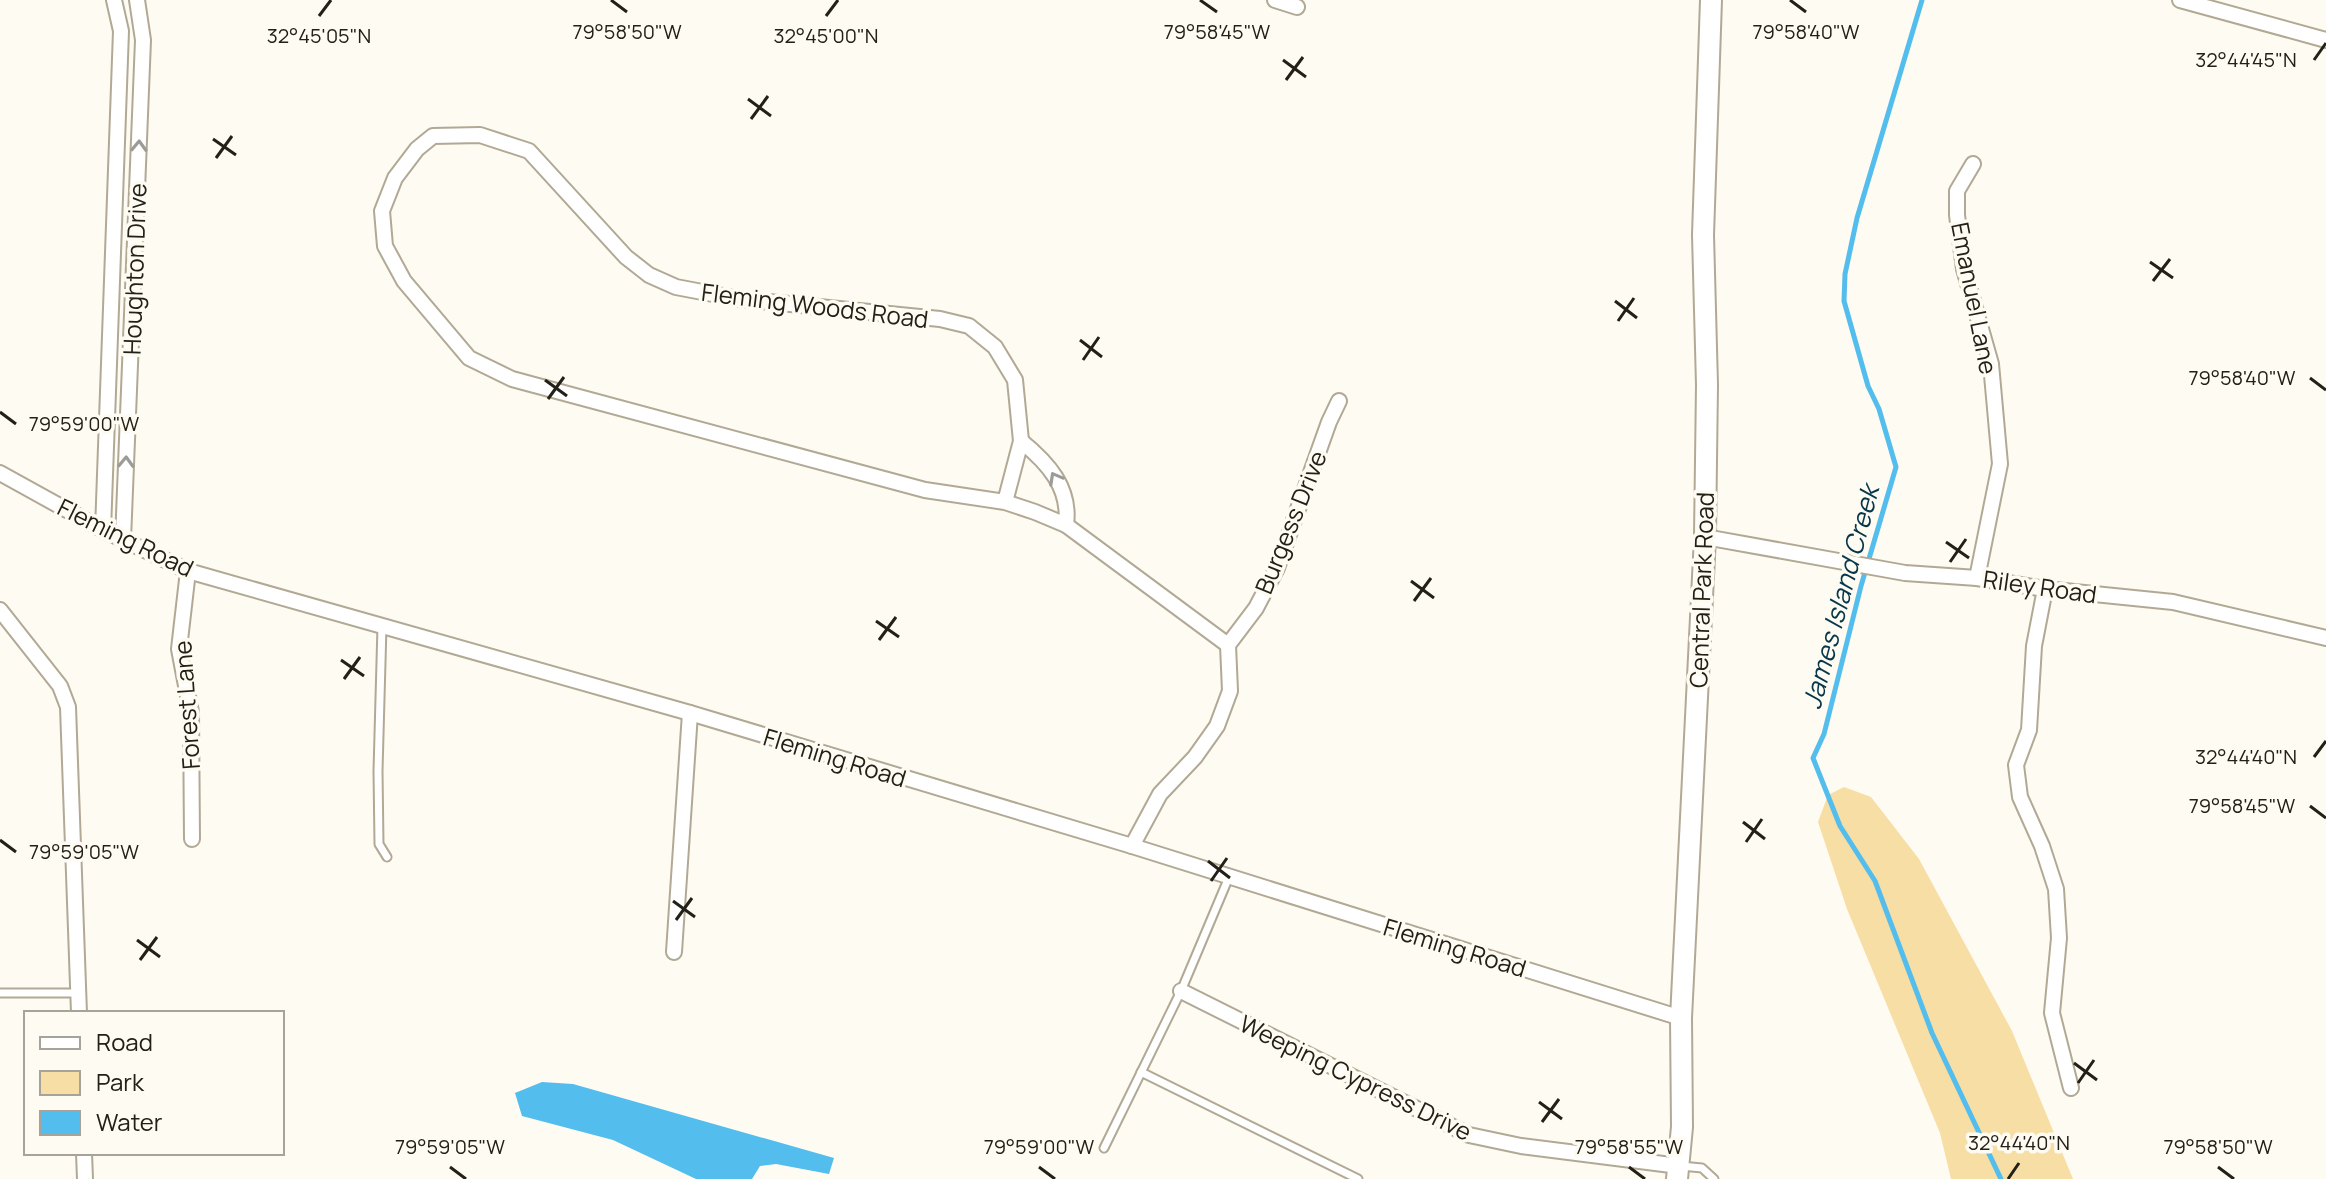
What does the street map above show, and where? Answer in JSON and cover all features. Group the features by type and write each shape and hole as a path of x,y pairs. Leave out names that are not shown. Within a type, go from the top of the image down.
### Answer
{"street":[{"name":"Houghton Drive","path":"103,530 121,31 114,0"},
{"name":"Houghton Drive","path":"123,540 143,40 137,0"},
{"path":"1275,0 1297,7"},
{"name":"Central Park Road","path":"1678,1172 1682,1127 1681,1018 1705,537 1707,385 1703,235 1711,0"},
{"path":"2180,0 2326,40"},
{"name":"Fleming Woods Road","path":"1005,502 1021,441 1015,380 995,347 969,326 940,319 739,299 676,287 649,275 626,257 529,151 480,135 433,136 417,149 395,178 382,211 385,246 404,281 469,358 512,379 925,490 1005,502 1066,525 1228,645"},
{"name":"Emanuel Lane","path":"1973,164 1957,191 1957,215 1964,269 1991,364 2000,464 1977,578"},
{"name":"Burgess Drive","path":"1228,645 1256,608 1277,568 1339,401"},
{"path":"1021,441 1045,460 1059,483 1069,508 1066,525"},
{"name":"Fleming Road","path":"0,473 103,530 188,571 690,713 1132,846 1681,1018"},
{"name":"Riley Road","path":"1705,537 1905,573 1977,578 2045,589 2173,602 2326,638"},
{"name":"Forest Lane","path":"188,571 179,649 191,712 192,839"},
{"path":"2045,589 2034,646 2029,730 2016,765 2020,797 2042,846 2056,889 2059,938 2052,1013 2071,1088"},
{"path":"0,610 60,686 68,707 79,1011"},
{"path":"1132,846 1160,794 1195,757 1217,726 1230,691 1228,645"},
{"path":"674,952 690,713"},
{"name":"Weeping Cypress Drive","path":"1181,991 1469,1135 1678,1172"},
{"path":"84,1155 85,1179"}],"lane":[{"path":"120,62 142,62"},
{"path":"114,245 135,247"},
{"path":"107,422 128,423"},
{"path":"382,626 379,844 387,857"},
{"path":"1104,1148 1181,991 1229,877"},
{"path":"0,993 78,993"},
{"path":"1141,1072 1340,1175 1358,1179"},
{"path":"1678,1172 1702,1168 1714,1179"}],"green space":[{"path":"1844,787 1871,797 1919,859 2012,1031 2073,1179 1951,1179 1940,1133 1847,909 1818,822 1828,795"}],"water":[{"path":"542,1082 573,1084 834,1158 829,1174 776,1164 760,1166 752,1179 696,1179 613,1140 522,1116 515,1093"}],"waterway":[{"name":"James Island Creek","path":"1922,0 1857,218 1845,274 1844,301 1868,386 1879,409 1896,467 1861,586 1824,734 1813,758 1840,826 1875,881 1932,1033 2001,1179"}]}
